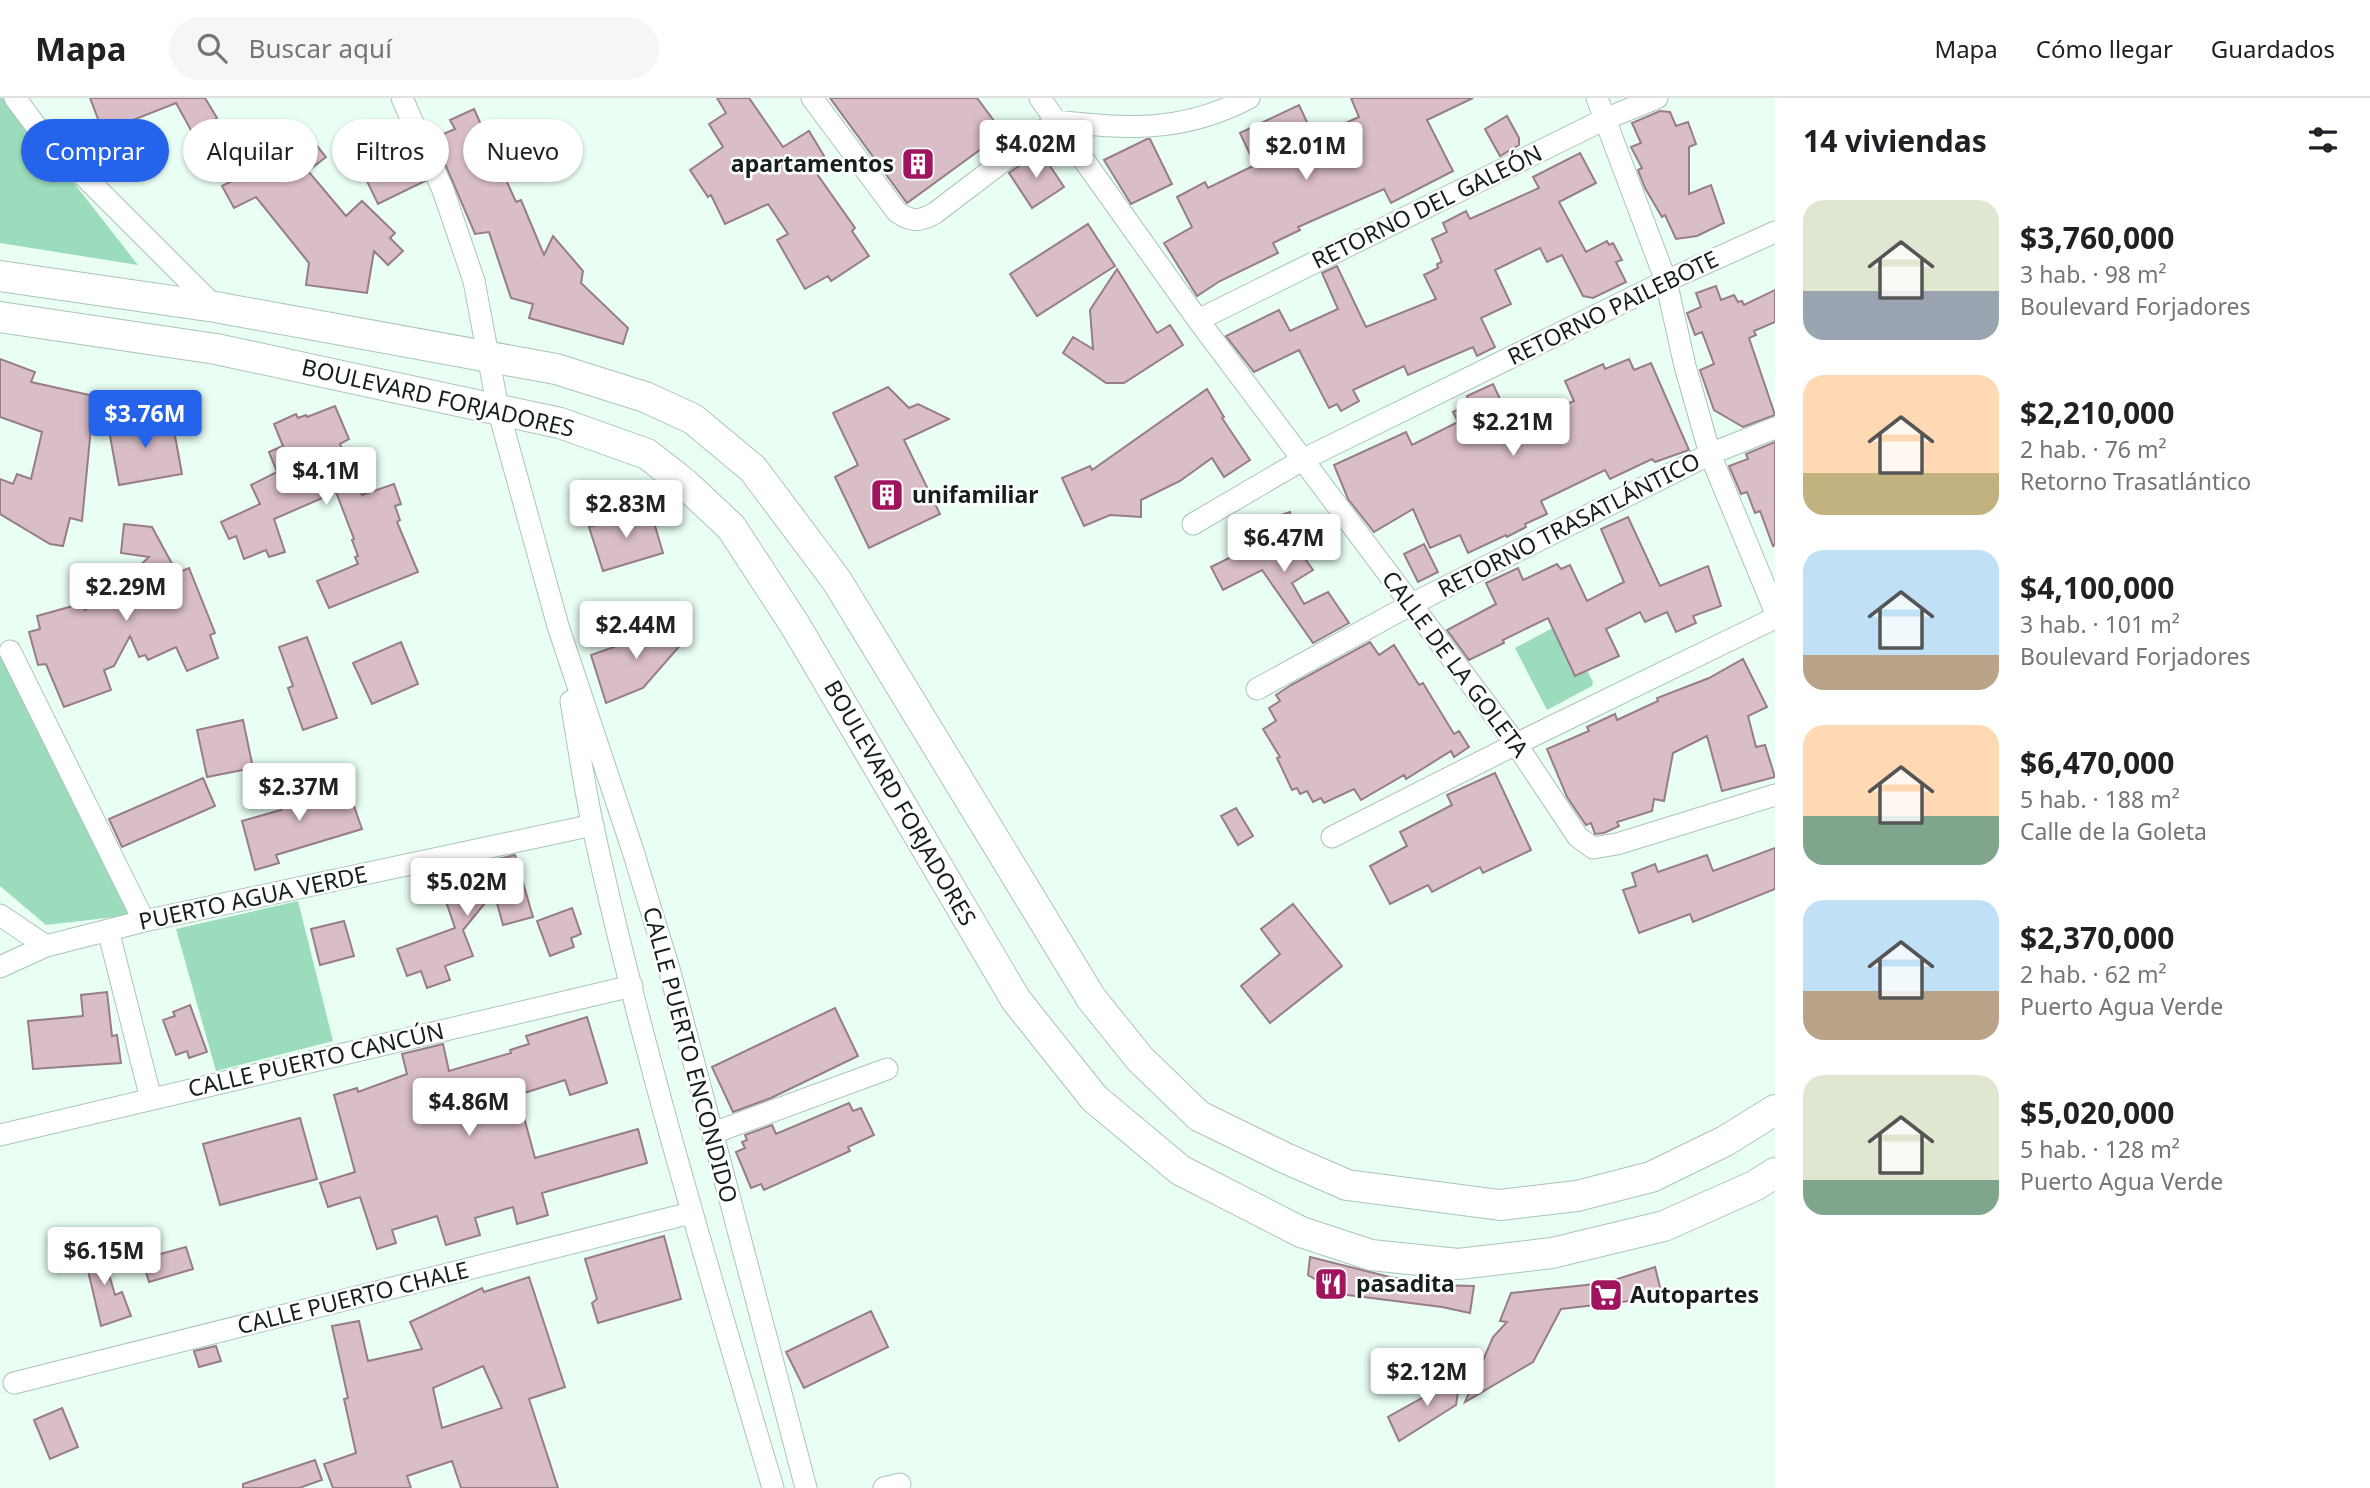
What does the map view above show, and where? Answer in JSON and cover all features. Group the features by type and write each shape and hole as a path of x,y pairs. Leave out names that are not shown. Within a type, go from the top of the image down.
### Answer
{"main road":[{"name":"BOULEVARD FORJADORES","path":"0,276 215,307 556,369 645,397 693,419 752,469 837,581 1091,998 1140,1059 1199,1116 1285,1158 1347,1185 1500,1205 1577,1196 1651,1177 1725,1140 1775,1110"},
{"name":"BOULEVARD FORJADORES","path":"0,317 216,349 561,423 647,454 684,483 731,527 795,625 1016,1000 1094,1098 1180,1170 1301,1233 1371,1255 1458,1264 1552,1253 1664,1226 1754,1186 1775,1173"}],"street":[{"path":"15,98 42,134 215,307"},
{"name":"CALLE PUERTO ENCONDIDO","path":"402,98 443,190 470,268 498,409 558,626 664,954 806,1488"},
{"path":"812,98 897,212 909,220 921,221 1056,121 1127,128 1184,123 1249,98"},
{"name":"CALLE DE LA GOLETA","path":"1040,98 1198,320 1516,744 1578,837 1593,848 1617,844 1775,795"},
{"path":"1597,98 1666,281 1685,366 1710,454 1775,611"},
{"name":"RETORNO DEL GALEÓN","path":"1198,320 1605,119 1657,98"},
{"name":"RETORNO PAILEBOTE","path":"1193,524 1304,459 1666,281 1775,232"},
{"name":"RETORNO TRASATLÁNTICO","path":"1257,689 1410,605 1710,454 1775,428"},
{"path":"1332,837 1775,618"},
{"name":"CALLE PUERTO ENCONDIDO","path":"558,626 593,825 629,975 691,1213 773,1488"},
{"path":"10,651 144,921"},
{"name":"PUERTO AGUA VERDE","path":"0,967 46,946 144,921 593,825"},
{"path":"0,915 46,946"},
{"path":"108,930 151,1099"},
{"name":"CALLE PUERTO CANCÚN","path":"0,1135 151,1099 629,975 664,954"},
{"path":"713,1133 887,1069"},
{"name":"CALLE PUERTO CHALE","path":"14,1382 691,1213"}],"green space":[{"path":"0,98 4,98 22,119 21,182 73,182 138,265 0,243"},
{"path":"1562,623 1593,682 1592,686 1547,710 1515,648"},
{"path":"0,650 132,915 46,925 0,886"},
{"path":"298,901 333,1041 216,1071 176,929"}],"building":[{"path":"90,98 205,98 217,118 185,119 176,103 136,119 98,119"},
{"path":"717,98 749,98 783,147 809,131 824,156 810,164 855,228 852,231 869,256 831,281 828,276 805,289 777,240 788,234 768,204 725,224 711,195 708,197 690,170 723,147 709,124 726,113"},
{"path":"830,98 977,98 1003,133 907,203"},
{"path":"1351,98 1473,98 1427,120 1453,171 1391,203 1384,189 1298,227 1300,230 1273,243 1278,253 1220,281 1197,296 1164,243 1192,227 1177,197 1205,182 1208,188 1255,165 1240,133 1299,105 1314,137 1359,117"},
{"path":"474,109 479,119 463,119 463,182 507,182 516,202 521,200 544,255 553,236 583,271 581,283 628,328 623,344 529,318 533,304 511,298 489,232 475,234 449,173 449,132 455,129 450,120"},
{"path":"1660,111 1670,112 1676,126 1688,122 1696,144 1689,147 1689,194 1711,185 1724,223 1697,236 1676,239 1665,215 1662,217 1645,188 1638,170 1642,168 1631,147 1641,143 1632,123"},
{"path":"1507,116 1519,138 1519,145 1500,156 1485,129"},
{"path":"1150,139 1172,184 1131,204 1104,160"},
{"path":"318,147 326,157 318,163"},
{"path":"1040,151 1064,187 1032,208 1009,173"},
{"path":"1580,153 1596,183 1559,202 1586,252 1607,241 1609,245 1613,243 1622,260 1616,262 1626,282 1593,298 1583,296 1562,255 1547,262 1540,248 1495,270 1511,304 1481,318 1495,347 1477,356 1473,347 1408,375 1404,366 1353,390 1359,401 1341,411 1337,404 1329,408 1299,350 1254,372 1226,336 1279,310 1290,331 1338,309 1322,273 1337,266 1366,327 1436,299 1424,275 1438,268 1437,264 1442,262 1432,239 1447,232 1443,223 1466,211 1470,219 1539,188 1533,177"},
{"path":"230,182 317,182 346,216 362,201 395,233 390,238 403,251 388,265 374,251 367,293 306,285 309,263 256,197 234,208 222,186"},
{"path":"367,182 423,182 378,204"},
{"path":"1088,224 1115,266 1037,316 1010,274"},
{"path":"1117,269 1157,333 1170,325 1183,345 1124,383 1106,383 1063,353 1073,337 1093,349 1090,310"},
{"path":"1716,286 1721,300 1734,295 1738,302 1742,301 1744,305 1775,290 1775,322 1754,331 1756,335 1749,338 1775,415 1743,427 1714,410 1700,370 1714,364 1702,332 1695,335 1687,313 1701,307 1696,293"},
{"path":"0,359 35,372 31,382 94,396 82,521 70,518 63,546 50,544 0,514 0,479 13,484 17,474 31,479 42,432 0,417"},
{"path":"1629,359 1634,370 1651,363 1689,450 1655,462 1652,459 1610,479 1605,470 1541,501 1547,514 1525,524 1526,527 1468,553 1460,535 1430,548 1413,509 1374,532 1348,499 1334,465 1406,432 1412,445 1458,422 1453,412 1470,404 1467,396 1493,384 1507,414 1512,412 1523,435 1555,421 1550,411 1574,401 1565,381 1603,364 1605,369"},
{"path":"888,387 909,408 918,404 949,419 904,440 940,514 869,548 835,477 858,465 833,413"},
{"path":"1207,389 1224,417 1222,418 1250,460 1224,477 1212,458 1180,481 1141,500 1141,517 1110,515 1084,526 1062,478 1090,466 1092,470"},
{"path":"335,406 349,439 340,444 362,495 394,484 401,504 395,506 400,520 397,522 418,572 329,608 317,581 358,564 352,540 354,539 336,492 274,519 285,552 269,557 266,550 244,559 236,536 229,539 221,522 260,504 251,485 277,472 269,452 283,446 274,424 296,414 298,418 307,417"},
{"path":"171,414 182,474 119,485 108,425"},
{"path":"1775,442 1773,546 1760,511 1755,513 1747,492 1741,494 1729,466 1748,459 1746,454"},
{"path":"650,509 663,553 603,571 589,527"},
{"path":"1290,512 1295,527 1303,524 1310,545 1298,549 1313,570 1292,583 1304,604 1328,592 1349,623 1313,643 1262,570 1223,590 1211,567 1259,543 1253,524"},
{"path":"1628,517 1660,586 1708,566 1721,606 1693,616 1696,623 1676,632 1667,612 1645,622 1640,612 1606,629 1619,656 1575,676 1548,618 1469,660 1447,630 1496,604 1486,583 1518,568 1523,580 1557,564 1561,569 1570,565 1587,601 1624,582 1601,529"},
{"path":"124,524 152,527 177,573 189,568 215,633 210,635 218,658 187,671 176,647 148,660 145,655 139,657 130,636 114,666 104,670 111,690 64,707 46,664 38,665 29,632 40,629 37,616 80,604 85,610 105,591 108,595 149,557 121,553"},
{"path":"1424,544 1438,572 1418,582 1404,554"},
{"path":"684,622 690,634 643,688 606,703 591,655"},
{"path":"307,637 337,718 303,730 288,688 293,686 279,647"},
{"path":"401,642 418,684 372,704 353,663"},
{"path":"1370,642 1379,655 1394,645 1419,685 1423,683 1454,734 1459,731 1469,747 1454,757 1451,751 1406,779 1404,775 1361,800 1354,789 1324,803 1321,798 1313,802 1307,791 1300,794 1297,788 1292,790 1277,758 1280,757 1263,729 1276,721 1269,708 1280,701 1276,695 1291,685"},
{"path":"1743,659 1767,707 1748,716 1756,747 1765,745 1775,777 1722,791 1707,736 1673,753 1664,801 1654,799 1652,811 1617,822 1619,826 1595,834 1591,823 1586,825 1567,797 1547,749 1589,731 1587,727 1615,714 1617,720 1658,701 1657,698 1709,678"},
{"path":"243,720 253,768 207,777 197,730"},
{"path":"1495,773 1531,850 1483,873 1480,867 1432,892 1428,885 1390,904 1370,866 1407,846 1400,832 1452,805 1447,795"},
{"path":"203,778 215,806 122,847 109,819"},
{"path":"299,778 306,800 347,786 362,829 276,855 279,863 255,870 242,821 281,810 274,786"},
{"path":"1236,808 1253,836 1238,845 1221,816"},
{"path":"1775,848 1775,889 1693,922 1690,914 1639,933 1623,890 1636,886 1632,873 1655,864 1658,872 1707,855 1713,871"},
{"path":"515,855 533,917 503,925 494,892 463,930 473,956 445,966 450,980 427,988 421,971 407,976 397,949 455,928 439,881 452,883 454,873 490,880 485,862"},
{"path":"1293,904 1342,966 1270,1023 1241,986 1280,954 1261,929"},
{"path":"572,908 581,934 571,938 574,947 550,956 537,921"},
{"path":"344,921 354,956 320,965 311,929"},
{"path":"107,992 112,1036 117,1035 121,1063 33,1069 28,1021 83,1016 81,995"},
{"path":"190,1005 207,1052 189,1058 187,1051 176,1055 163,1020 175,1016 173,1012"},
{"path":"835,1008 858,1056 771,1098 733,1112 712,1067"},
{"path":"587,1017 607,1083 570,1095 565,1080 518,1095 535,1158 638,1129 647,1163 542,1193 548,1215 517,1224 513,1207 475,1218 480,1235 446,1245 437,1216 392,1230 396,1243 377,1249 360,1197 328,1207 320,1183 355,1172 334,1095 357,1088 358,1092 407,1074 402,1054 443,1044 449,1071 511,1053 510,1050 529,1044 526,1036"},
{"path":"849,1103 853,1111 861,1108 874,1135 848,1147 850,1151 764,1190 761,1184 751,1188 736,1152 745,1148 742,1142 747,1140 745,1135 772,1125 776,1134"},
{"path":"300,1118 317,1179 220,1205 203,1144"},
{"path":"664,1236 681,1299 598,1323 592,1303 597,1299 585,1259"},
{"path":"99,1240 115,1295 122,1292 131,1316 101,1326 82,1245"},
{"path":"186,1247 193,1269 149,1282 142,1259"},
{"path":"1310,1257 1435,1285 1474,1286 1470,1313 1340,1294 1308,1275"},
{"path":"1655,1267 1661,1291 1630,1301 1561,1309 1533,1362 1465,1402 1493,1337 1507,1322 1500,1321 1511,1293 1605,1283"},
{"path":"529,1277 565,1387 529,1399 558,1488 461,1488 452,1461 407,1476 411,1488 333,1488 324,1464 356,1453 344,1399 348,1398 332,1326 359,1321 368,1361 422,1349 410,1322 482,1288 484,1292","holes":["483,1366 502,1408 442,1428 433,1388"]},
{"path":"871,1311 888,1347 804,1388 786,1352"},
{"path":"216,1346 221,1361 199,1367 194,1351"},
{"path":"1462,1367 1456,1405 1399,1441 1388,1417 1429,1394"},
{"path":"62,1408 78,1447 50,1459 34,1420"},
{"path":"315,1460 322,1480 299,1488 243,1488 243,1484"}],"place":[{"name":"apartamentos","path":"918,164"},
{"name":"unifamiliar","path":"887,495"},
{"name":"pasadita","path":"1331,1284"},
{"name":"Autopartes","path":"1606,1295"}]}
